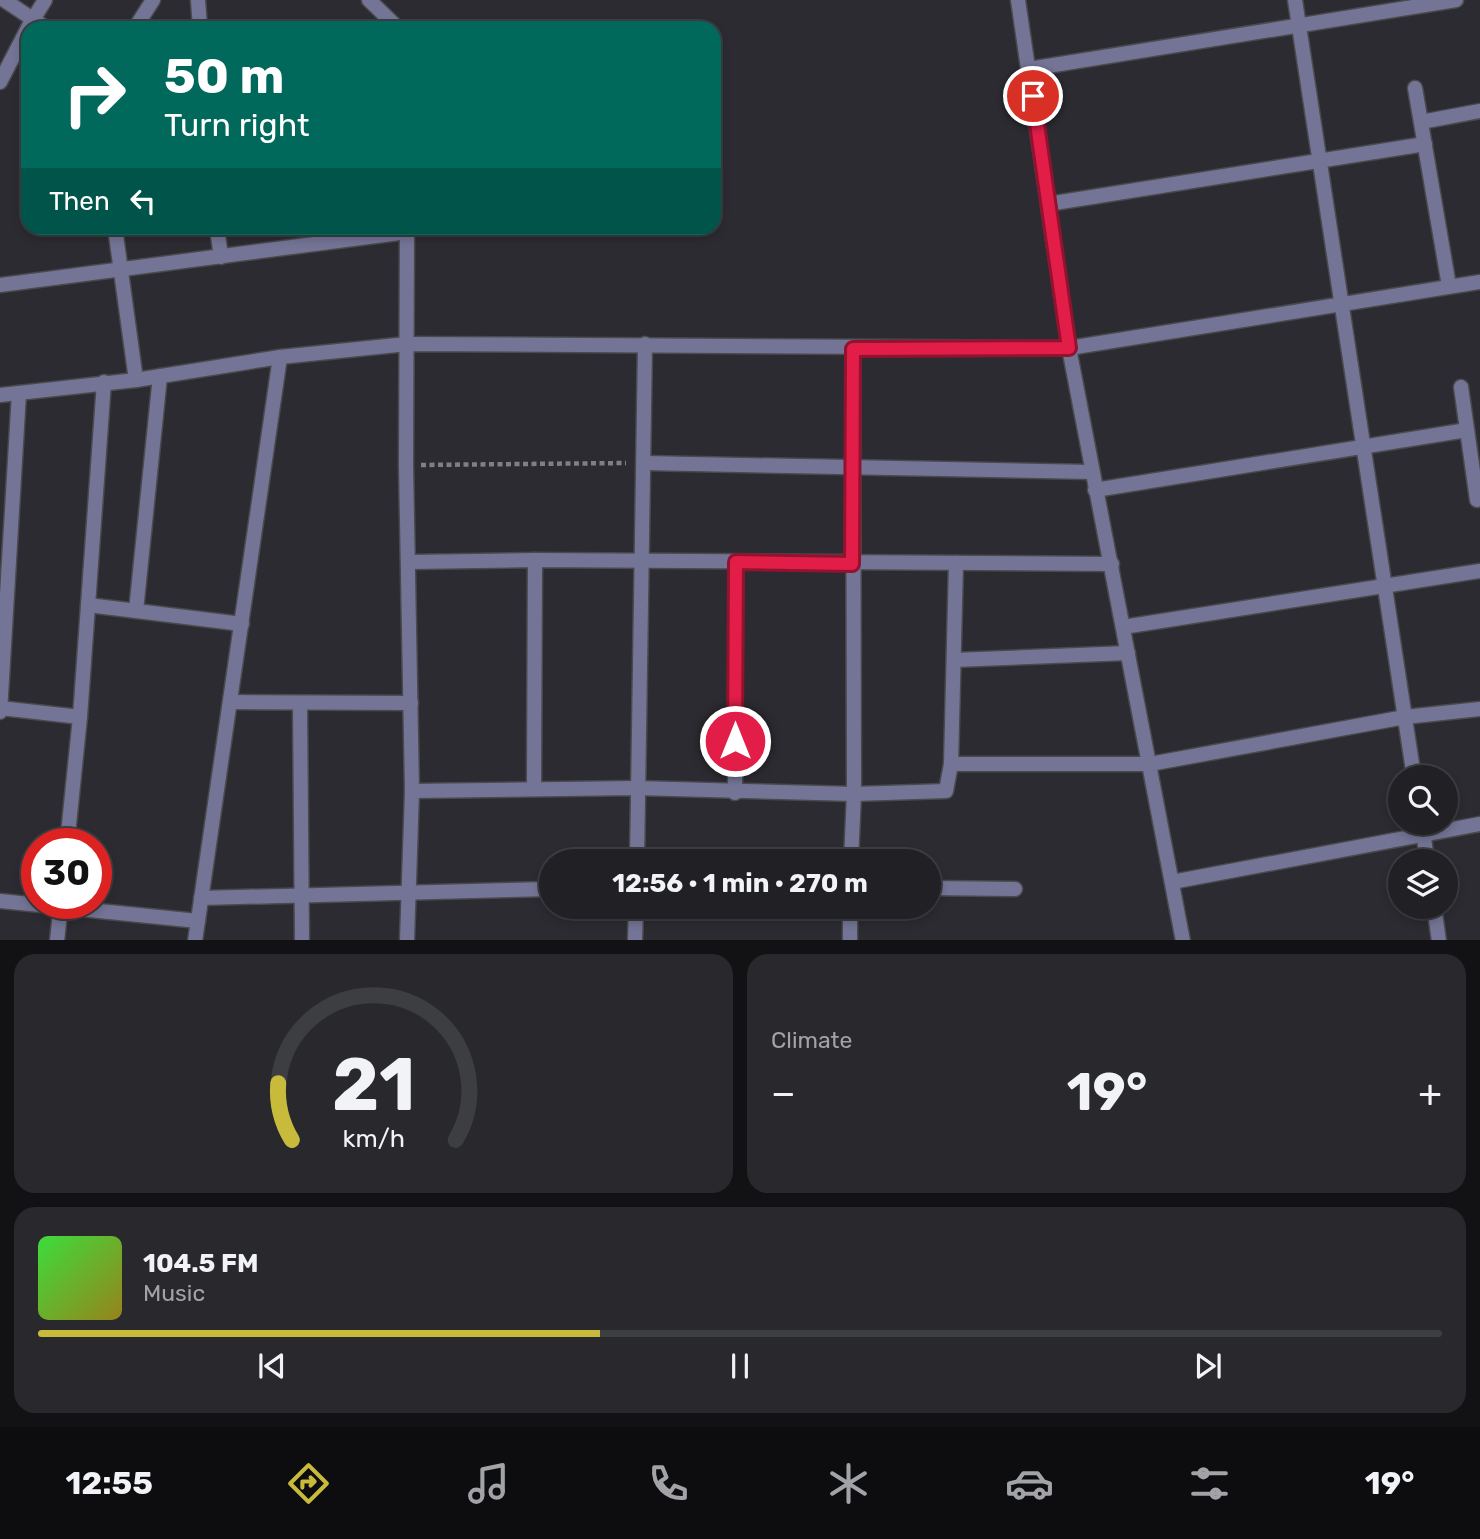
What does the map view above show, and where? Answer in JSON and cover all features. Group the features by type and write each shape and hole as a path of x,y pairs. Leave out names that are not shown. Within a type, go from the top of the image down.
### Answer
{"street":[{"path":"4,0 26,21"},
{"path":"32,21 45,0"},
{"path":"140,21 153,0"},
{"path":"198,0 200,21"},
{"path":"369,0 391,21"},
{"path":"1018,0 1069,348 1183,940"},
{"path":"1295,0 1413,765"},
{"path":"1029,69 1456,0"},
{"path":"0,82 21,42"},
{"path":"1415,88 1449,286"},
{"path":"1421,122 1480,111"},
{"path":"1048,204 1424,144"},
{"path":"116,235 136,380"},
{"path":"218,235 221,257"},
{"path":"0,285 121,271 373,235"},
{"path":"407,235 406,465 410,562 412,791 407,940"},
{"path":"0,396 136,380 280,357 407,344 645,344 853,349 1069,348 1480,282"},
{"path":"637,849 639,562 644,463 645,344"},
{"path":"852,849 854,794 853,349"},
{"path":"195,940 280,357"},
{"path":"136,611 160,376"},
{"path":"69,828 80,717 104,382"},
{"path":"1461,387 1467,430 1475,459 1476,500"},
{"path":"19,393 0,709 80,717"},
{"path":"1095,490 1467,430"},
{"path":"644,463 1091,472"},
{"path":"410,562 535,560 1112,564"},
{"path":"534,788 535,560"},
{"path":"735,793 736,562"},
{"path":"412,791 636,788 735,793 854,794 946,791 951,764 956,563"},
{"path":"1123,628 1385,584 1480,571"},
{"path":"88,605 242,624"},
{"path":"954,660 1128,653"},
{"path":"231,702 411,703"},
{"path":"300,704 302,940"},
{"path":"951,764 1150,764 1405,717 1480,709"},
{"path":"1458,826 1480,824"},
{"path":"1172,882 1395,835"},
{"path":"941,888 1014,889"},
{"path":"201,898 539,889"},
{"path":"0,901 21,902"},
{"path":"112,911 198,920"},
{"path":"57,940 59,919"},
{"path":"635,940 636,919"},
{"path":"850,919 850,940"},
{"path":"1436,919 1440,940"}],"path":[{"path":"406,465 644,463"}],"route":[{"path":"735,741 736,562 852,564 853,349 1069,348 1033,96"}]}
